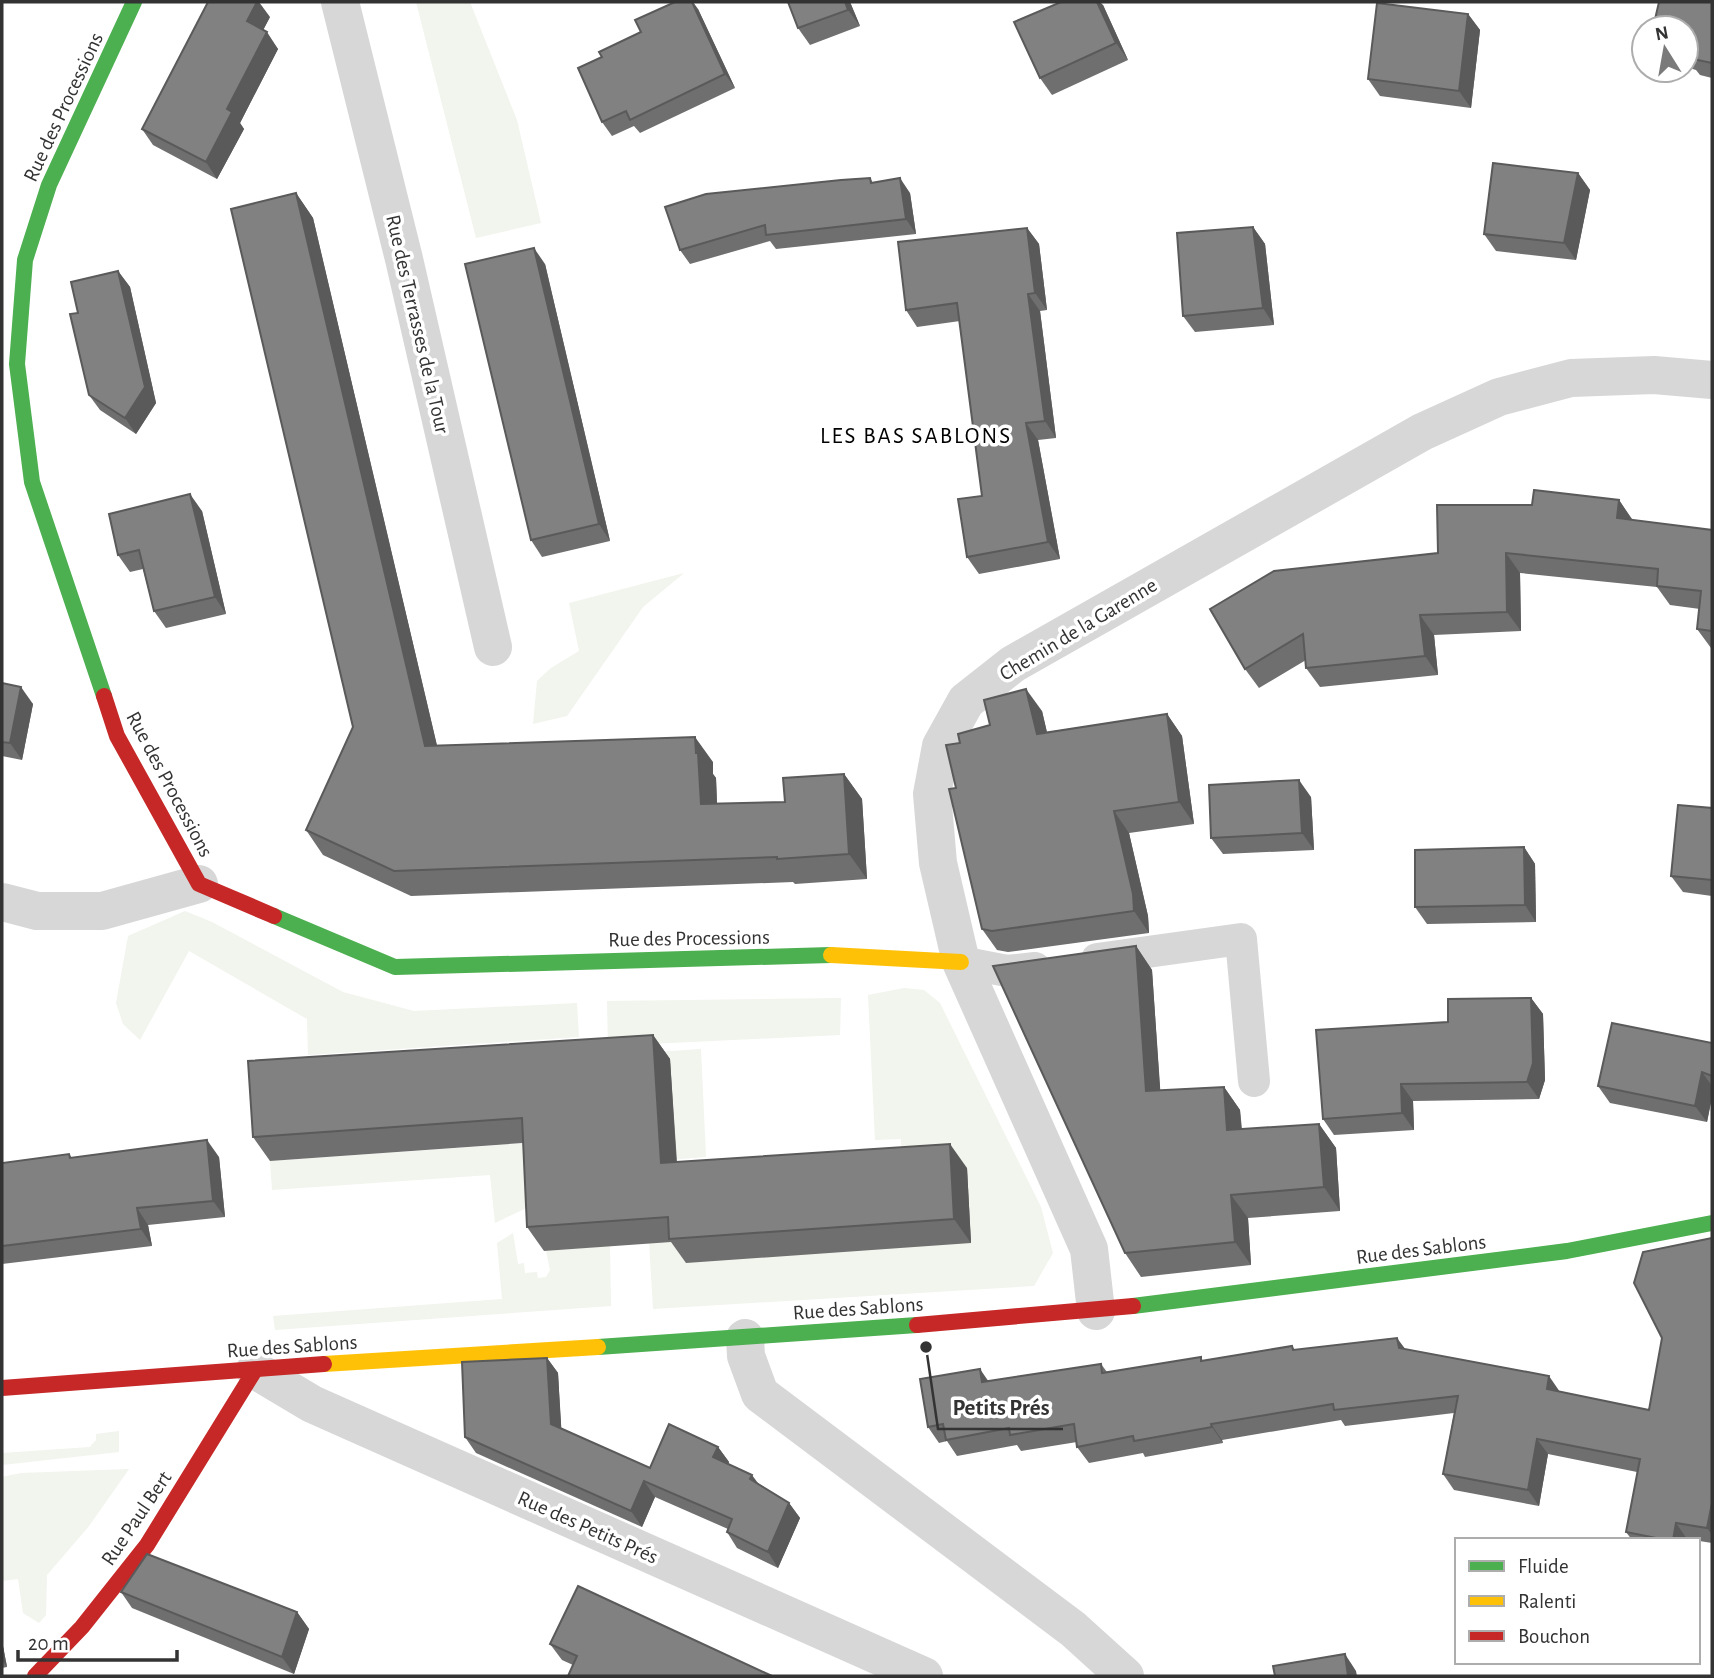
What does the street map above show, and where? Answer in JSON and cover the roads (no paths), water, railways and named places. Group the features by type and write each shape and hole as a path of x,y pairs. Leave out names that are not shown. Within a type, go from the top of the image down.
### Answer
{"street":[{"name":"Rue des Processions","path":"134,2 48,185 25,260 17,364 32,482 117,736 200,884 395,967 847,955 961,962"},
{"name":"Rue des Terrasses de la Tour","path":"340,2 404,258 493,647"},
{"name":"Chemin de la Garenne","path":"1096,1311 1089,1249 961,962 938,863 932,793 941,746 966,701 1013,664 1422,432 1499,397 1571,378 1654,375 1712,380"},
{"path":"2,902 37,911 102,911 200,884"},
{"name":"Rue des Sablons","path":"2,1388 382,1360 745,1338 1096,1311 1567,1251 1712,1223"},
{"path":"745,1338 746,1356 760,1394 1073,1629 1125,1676"},
{"name":"Rue Paul Bert","path":"35,1676 82,1627 147,1545 255,1370"},
{"name":"Rue des Petits Prés","path":"255,1370 312,1404 924,1676"}],"lane":[{"path":"961,962 1007,971 1241,939 1254,1081"}],"place":[{"name":"Petits Prés","path":"926,1347"}],"district":[{"name":"LES BAS SABLONS","path":"916,435"}]}
